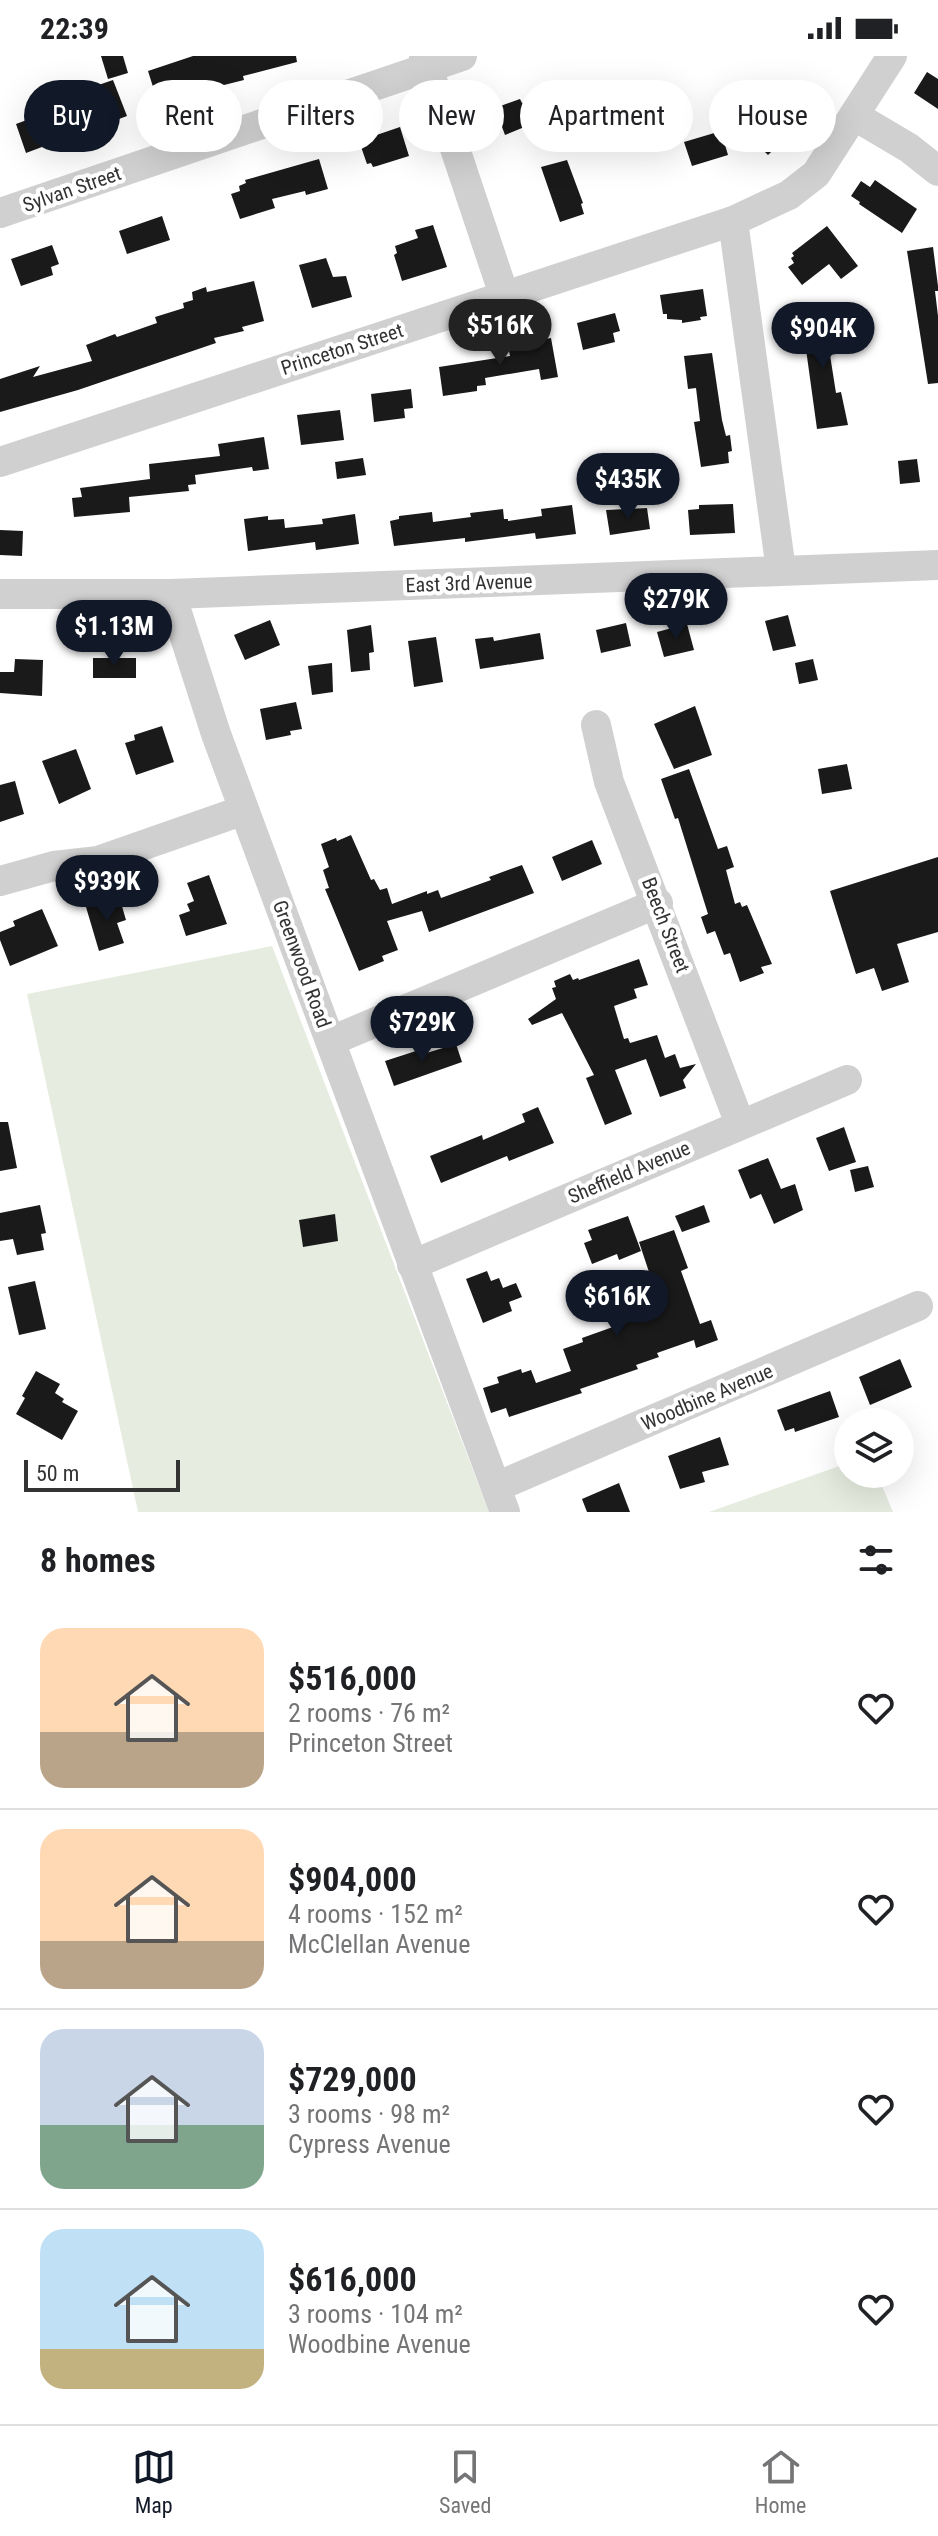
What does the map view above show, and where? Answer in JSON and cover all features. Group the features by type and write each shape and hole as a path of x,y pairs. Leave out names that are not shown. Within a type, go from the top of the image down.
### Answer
{"street":[{"name":"Sylvan Street","path":"0,213 426,62 462,56"},
{"name":"Princeton Street","path":"0,462 733,221 789,195 816,174 892,56"},
{"path":"426,62 504,295"},
{"path":"855,116 909,148 938,171"},
{"path":"733,221 781,570"},
{"name":"East 3rd Avenue","path":"0,594 171,594 938,565"},
{"name":"Greenwood Road","path":"171,594 216,734 501,1500"},
{"name":"Beech Street","path":"596,725 609,782 658,903 740,1124"},
{"path":"0,881 54,866 98,861 244,810"},
{"path":"331,1041 658,903"},
{"name":"Sheffield Avenue","path":"412,1265 847,1080"},
{"name":"Woodbine Avenue","path":"501,1500 918,1306"}],"shaded area":[{"path":"272,946 489,1512 138,1512 27,994"},
{"path":"834,1468 834,1488 883,1488 893,1512 709,1512"}],"building":[{"path":"101,56 123,56 128,73 108,79"},
{"path":"193,56 296,56 297,62 243,76 242,80 151,80 148,71"},
{"path":"927,72 938,79 938,109 914,93"},
{"path":"120,98 127,116 120,119"},
{"path":"520,99 520,129 505,135 504,132 504,105"},
{"path":"24,121 24,147 16,124"},
{"path":"399,127 399,152 408,152 409,156 373,167 371,163 367,164 363,152 383,152 383,133"},
{"path":"709,135 709,152 727,152 728,155 692,166 687,152 693,152 693,139"},
{"path":"319,159 328,189 272,199 275,208 240,219 231,194 240,191 239,186 246,183 245,180"},
{"path":"567,160 584,214 560,222 541,167"},
{"path":"875,180 917,209 902,233 851,196 861,181 870,187"},
{"path":"162,216 170,240 127,254 119,231"},
{"path":"433,225 447,267 402,281 394,255 397,253 395,246 418,238 415,230"},
{"path":"827,226 858,266 841,279 829,264 802,285 788,267 794,263 792,253"},
{"path":"52,245 59,264 51,267 53,275 21,286 11,259"},
{"path":"933,247 938,286 938,291 935,291 938,383 928,384 907,251"},
{"path":"326,258 333,277 346,276 352,297 312,308 299,265"},
{"path":"254,281 264,321 242,327 244,331 214,338 216,343 78,390 0,412 0,379 40,366 33,377 92,361 86,345 157,323 155,317 184,308 183,303 193,300 192,292 206,287 207,292"},
{"path":"703,289 707,316 700,317 701,320 682,323 682,320 667,319 667,314 663,314 660,295"},
{"path":"825,310 827,321 831,320 836,354 830,355 836,393 841,392 848,425 817,429 801,313"},
{"path":"615,313 620,331 613,333 615,342 583,350 577,323"},
{"path":"551,338 558,377 541,380 539,369 485,378 486,385 477,386 477,391 443,396 439,367 510,356 508,345"},
{"path":"712,353 722,420 726,436 730,435 732,451 728,452 729,463 701,467 694,422 700,421 696,388 688,389 684,356"},
{"path":"411,389 413,408 404,409 405,418 374,422 371,394"},
{"path":"340,410 344,440 301,445 297,415"},
{"path":"264,437 269,469 253,471 252,467 195,475 196,484 188,485 189,491 129,497 130,512 74,517 72,498 82,497 80,488 150,479 149,464 220,456 218,444"},
{"path":"363,458 366,475 337,479 335,462"},
{"path":"917,459 920,482 900,484 898,461"},
{"path":"733,504 735,533 690,535 688,510 699,509 699,505"},
{"path":"572,505 576,534 536,539 535,533 465,542 465,538 394,546 390,521 399,519 399,516 432,512 433,522 503,509 504,519 508,521 542,516 541,509"},
{"path":"647,508 650,529 610,535 606,510"},
{"path":"355,514 359,544 316,550 315,542 248,551 244,519 268,516 268,520 284,519 285,528 323,524 322,519"},
{"path":"0,530 23,531 22,556 0,555"},
{"path":"788,615 796,646 773,651 765,621"},
{"path":"270,620 280,645 245,660 234,635"},
{"path":"626,623 631,646 601,653 596,630"},
{"path":"687,624 694,650 664,657 657,632"},
{"path":"371,625 374,652 369,653 370,670 351,672 347,630"},
{"path":"540,633 544,659 480,669 475,639 493,637 494,641"},
{"path":"436,637 443,682 414,687 408,641"},
{"path":"93,658 136,658 136,678 93,678"},
{"path":"15,659 43,660 42,696 0,693 0,672 14,672"},
{"path":"813,659 818,680 799,684 795,663"},
{"path":"332,663 333,692 312,695 308,666"},
{"path":"296,702 302,729 290,731 291,735 266,740 260,709"},
{"path":"695,706 712,755 674,769 654,724"},
{"path":"162,726 174,762 136,775 125,743 135,740 134,735"},
{"path":"76,749 91,789 59,804 42,761"},
{"path":"847,764 852,789 822,794 818,769"},
{"path":"689,769 718,849 727,846 734,867 726,870 735,904 740,902 742,907 747,905 772,964 761,967 764,973 740,982 730,953 724,955 715,931 707,934 701,917 708,914 678,818 675,819 661,779"},
{"path":"15,781 24,814 0,822 0,785"},
{"path":"351,835 371,880 374,879 380,890 387,888 392,904 427,891 427,894 438,890 441,898 522,865 534,893 429,932 422,911 387,921 398,950 382,956 384,961 359,971 325,889 329,888 323,870 329,867 321,844"},
{"path":"592,840 602,864 562,881 552,857"},
{"path":"938,857 938,932 897,944 909,982 882,991 874,968 856,974 830,891"},
{"path":"209,875 227,924 186,936 179,915 190,911 187,904 194,901 187,883"},
{"path":"119,896 126,920 117,923 124,943 99,951 86,907"},
{"path":"42,909 58,946 10,966 0,932 15,926 13,921"},
{"path":"639,959 648,985 634,989 637,998 614,1006 624,1039 628,1038 630,1043 657,1035 665,1058 675,1054 680,1068 696,1064 683,1080 686,1088 660,1097 646,1059 615,1070 632,1114 605,1125 586,1078 594,1075 562,1013 532,1025 528,1019 556,999 552,988 556,987 554,981 570,974 573,980 579,980"},
{"path":"456,1044 462,1062 394,1086 385,1061 419,1050 420,1055"},
{"path":"538,1107 554,1143 509,1161 507,1156 441,1183 430,1156 482,1135 483,1140 525,1122 522,1114"},
{"path":"0,1122 8,1122 17,1168 0,1171"},
{"path":"844,1127 856,1162 829,1171 816,1138"},
{"path":"768,1158 781,1189 795,1184 803,1210 774,1224 761,1194 750,1199 738,1170"},
{"path":"868,1166 874,1187 855,1192 850,1170"},
{"path":"40,1205 46,1233 41,1234 44,1250 17,1255 13,1239 0,1241 0,1213"},
{"path":"704,1205 710,1222 682,1232 675,1216"},
{"path":"335,1214 338,1241 303,1247 299,1220"},
{"path":"628,1216 641,1251 619,1260 617,1254 592,1264 584,1243 592,1240 588,1230"},
{"path":"674,1230 688,1268 681,1271 700,1324 711,1320 718,1340 696,1348 694,1340 657,1353 659,1357 636,1365 638,1369 580,1389 582,1393 509,1417 506,1408 491,1413 483,1388 499,1383 497,1377 521,1369 522,1373 531,1370 536,1383 571,1371 563,1349 583,1342 582,1338 655,1312 645,1286 653,1284 639,1242"},
{"path":"487,1271 491,1281 499,1278 503,1288 516,1283 522,1297 509,1302 512,1311 483,1323 466,1279"},
{"path":"35,1281 46,1329 19,1335 8,1287"},
{"path":"900,1359 912,1387 870,1405 859,1377"},
{"path":"36,1371 60,1384 55,1393 64,1399 62,1402 78,1411 62,1440 16,1414"},
{"path":"830,1391 836,1408 834,1419 795,1432 794,1428 785,1431 777,1410"},
{"path":"720,1437 729,1465 702,1472 705,1482 680,1489 668,1456"},
{"path":"619,1483 630,1512 587,1512 582,1499"}]}
